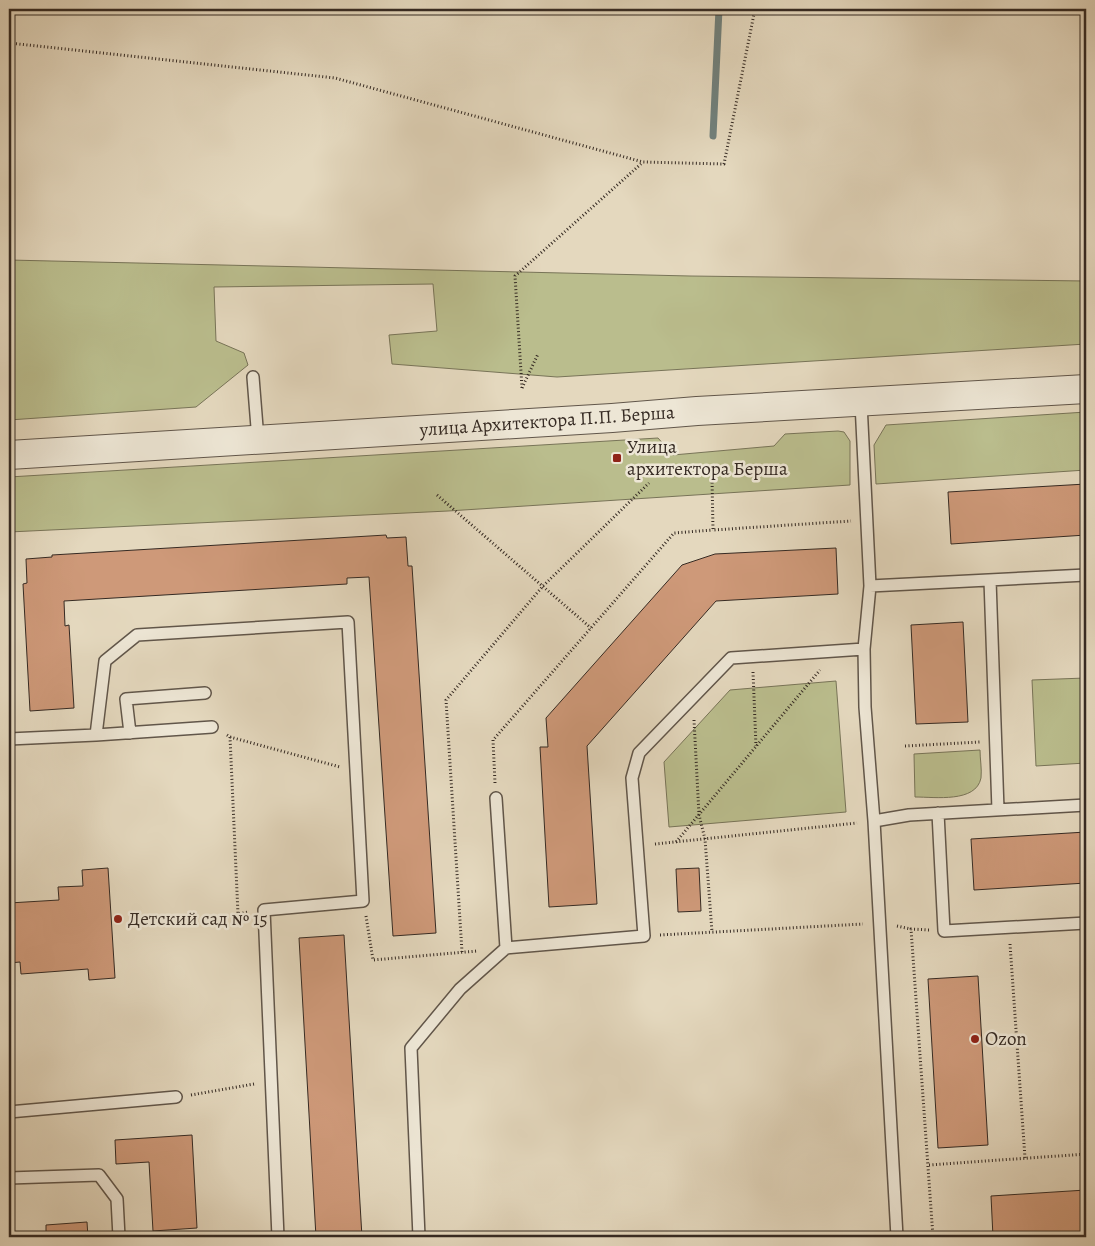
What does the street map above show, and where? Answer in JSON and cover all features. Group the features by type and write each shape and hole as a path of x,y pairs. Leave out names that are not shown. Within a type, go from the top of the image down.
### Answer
{"street":[{"name":"улица Архитектора П.П. Берша","path":"9,455 603,419 697,411 1086,389"}],"lane":[{"path":"253,377 258,440"},
{"path":"861,403 870,586 864,649 865,707 880,923 896,1237"},
{"path":"870,586 1086,575"},
{"path":"990,580 998,810"},
{"path":"96,735 104,662 137,635 348,622 363,901 264,910 278,1237"},
{"path":"419,1237 411,1048 460,989 506,948 644,936 632,778 639,753 731,658 864,649"},
{"path":"130,733 126,699 204,693"},
{"path":"9,739 212,727"},
{"path":"496,798 506,948"},
{"path":"874,821 909,815 1086,805"},
{"path":"938,813 944,930 1086,923"},
{"path":"9,1112 176,1097"},
{"path":"9,1178 99,1175 117,1199 119,1237"}],"path":[{"path":"9,43 335,78 643,162 724,164 755,9"},
{"path":"538,354 522,388 515,276 643,162"},
{"path":"712,479 713,530"},
{"path":"462,952 446,700 543,586 649,483"},
{"path":"437,495 591,628"},
{"path":"496,798 493,740 674,533 866,520"},
{"path":"676,842 836,651"},
{"path":"752,656 756,747"},
{"path":"693,697 699,815 705,838 712,932"},
{"path":"212,727 230,737 356,771"},
{"path":"230,737 238,914 264,910"},
{"path":"906,746 983,742"},
{"path":"636,846 874,821"},
{"path":"363,901 373,960 506,948"},
{"path":"644,936 880,923 911,929 944,930"},
{"path":"1009,927 1025,1158"},
{"path":"911,929 933,1237"},
{"path":"176,1097 271,1081"},
{"path":"929,1165 1086,1154"}],"green space":[{"path":"9,260 690,276 1086,281 1086,344 557,377 392,364 389,335 437,331 433,284 214,287 216,341 244,353 248,365 196,407 9,420"},
{"path":"1086,412 1086,470 876,484 874,445 886,425"},
{"path":"844,432 850,441 850,485 448,511 9,532 9,477 658,438 673,455 774,446 785,434"},
{"path":"1083,629 1086,629 1086,763 1036,766 1032,680 1085,678"},
{"path":"836,681 846,812 669,827 664,762 730,690"},
{"path":"980,750 981,778 978,786 971,792 943,798 915,797 914,754"}],"building":[{"path":"1086,484 1086,535 951,544 948,492"},
{"path":"386,535 387,538 406,537 408,566 412,566 436,933 393,936 369,577 347,578 347,584 64,601 65,626 69,625 74,708 30,711 23,584 27,583 26,559 52,557 52,555"},
{"path":"836,548 838,594 716,601 587,746 597,904 549,907 540,747 548,747 546,718 682,565 715,554"},
{"path":"963,622 968,722 916,724 911,625"},
{"path":"1086,832 1086,883 974,890 971,839"},
{"path":"108,868 115,978 89,980 88,969 21,974 20,962 9,963 9,903 59,900 58,887 83,886 82,870"},
{"path":"699,868 701,911 678,912 676,869"},
{"path":"344,935 362,1237 316,1237 299,938"},
{"path":"978,976 988,1145 938,1148 928,979"},
{"path":"192,1135 197,1228 153,1231 149,1162 116,1164 115,1140"},
{"path":"1086,1190 1086,1237 993,1237 991,1196"},
{"path":"87,1222 88,1237 43,1237 43,1235 46,1235 46,1225"}],"waterway":[{"path":"713,136 719,9"}],"place":[{"name":"Улица архитектора Берша","path":"617,458"},
{"name":"Детский сад № 15","path":"118,919"},
{"name":"Ozon","path":"975,1039"}]}
